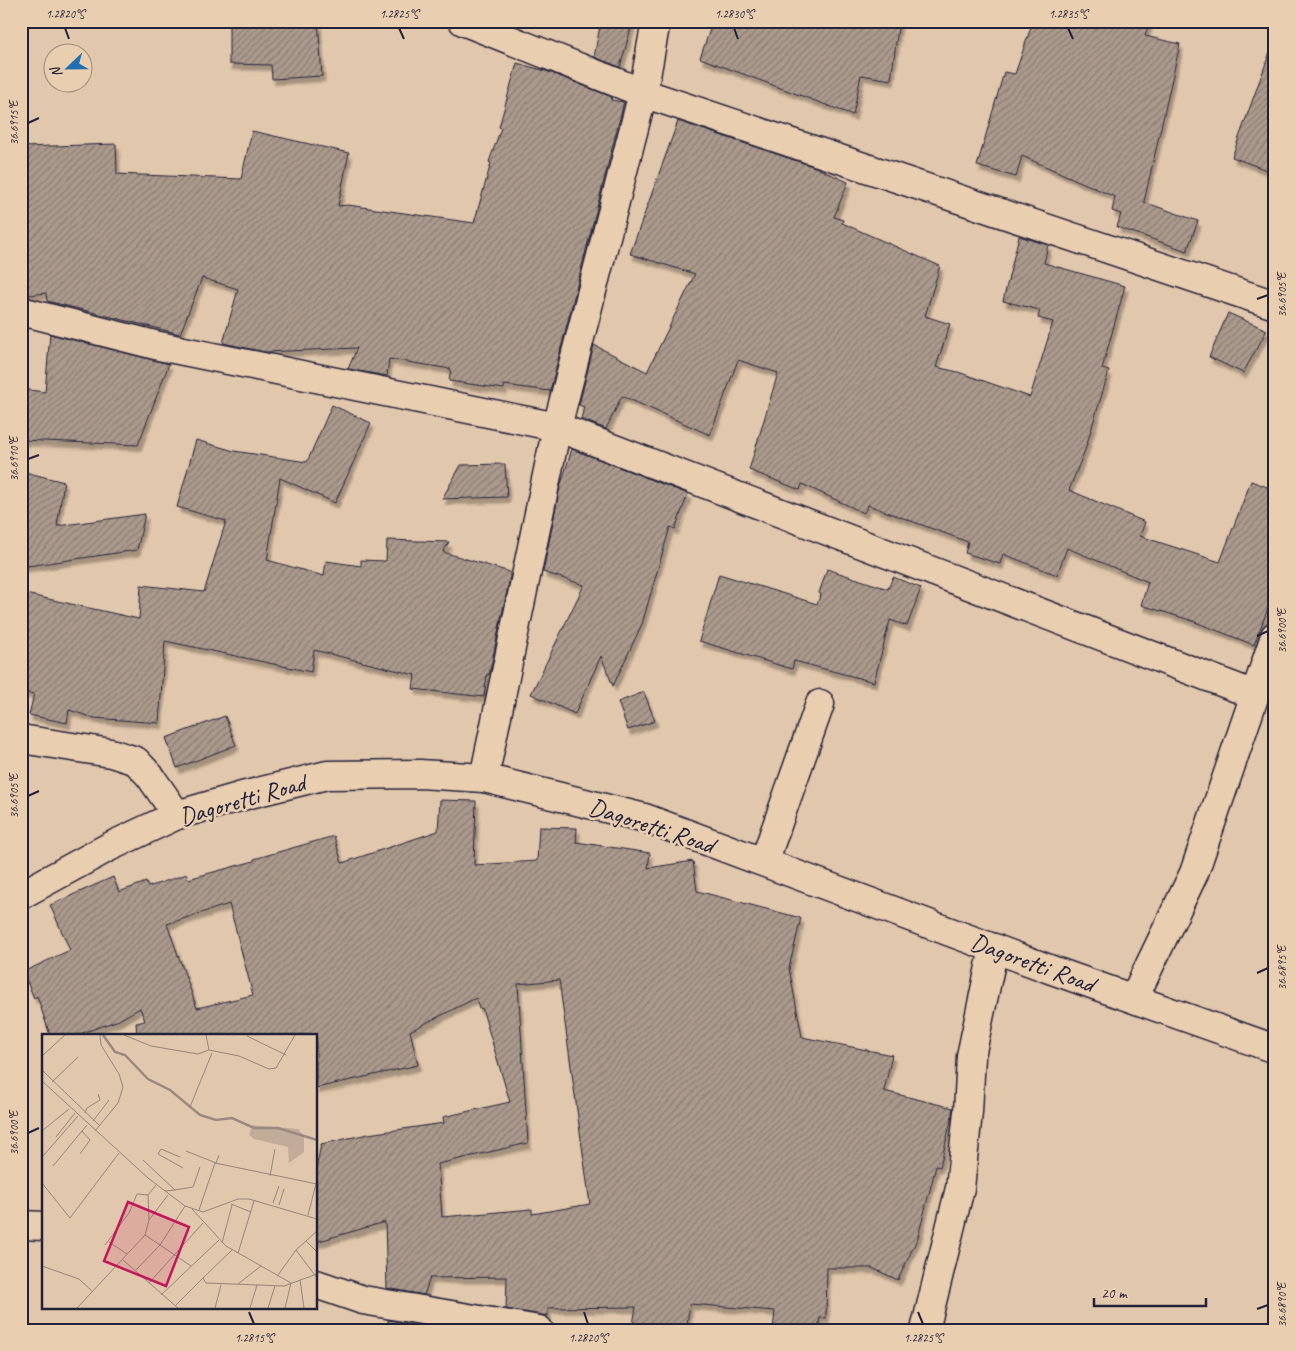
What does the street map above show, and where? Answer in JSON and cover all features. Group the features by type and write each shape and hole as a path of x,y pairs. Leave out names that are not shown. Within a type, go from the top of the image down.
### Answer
{"street":[{"path":"463,21 643,93 1275,305"},
{"path":"484,778 557,427 643,93 656,21"},
{"path":"21,311 159,346 557,427 1255,695"},
{"path":"1134,998 1194,873 1275,636"},
{"path":"764,862 820,704"},
{"path":"21,739 112,753 136,761 162,790 177,815"},
{"name":"Dagoretti Road","path":"21,895 109,847 177,815 246,795 327,775 420,774 484,778 645,818 994,948 1275,1049"},
{"path":"925,1330 960,1188 968,1112 971,1056 994,948"},
{"path":"21,1225 42,1226"},
{"path":"318,1285 363,1300 539,1330"}],"building":[{"path":"229,21 318,21 322,76 272,79 271,65 229,64"},
{"path":"601,21 633,21 620,67 594,57"},
{"path":"713,21 808,21 837,29 839,21 899,21 891,80 861,75 853,115 700,58"},
{"path":"1033,21 1150,21 1145,36 1180,44 1144,202 1198,221 1187,251 1117,227 1121,214 1112,211 1115,197 1022,156 1016,177 977,166 1004,72 1015,74"},
{"path":"1271,49 1275,50 1275,155 1269,171 1232,157"},
{"path":"517,63 549,72 612,97 611,100 624,102 550,391 504,385 504,389 449,381 451,369 389,359 387,376 348,369 357,348 265,352 223,343 238,289 202,278 180,334 47,301 46,293 21,296 21,147 116,144 117,174 241,179 252,131 349,153 338,206 348,205 474,223"},
{"path":"678,121 815,167 848,182 834,217 843,220 842,223 940,266 925,316 950,324 936,367 958,372 1030,397 1053,322 1038,318 1040,310 1003,301 1019,236 1048,245 1044,263 1125,286 1102,369 1109,371 1085,450 1069,490 1145,522 1140,536 1220,562 1251,481 1275,490 1275,590 1254,645 1190,620 1141,605 1148,582 1067,548 1057,575 1003,554 1000,564 965,553 968,542 868,505 864,513 802,484 800,490 749,470 778,373 738,360 710,435 622,396 606,429 581,419 584,407 579,405 594,345 647,372 695,274 630,254"},
{"path":"1228,313 1267,330 1243,373 1209,357"},
{"path":"50,334 169,364 138,445 21,440 21,389 45,392"},
{"path":"332,405 371,423 335,503 280,478 267,560 324,576 326,561 361,566 361,560 386,561 387,540 449,542 443,552 510,572 489,675 487,674 484,697 413,689 415,675 314,650 311,672 165,641 159,723 94,718 69,710 67,723 29,715 34,694 21,692 21,593 139,619 141,585 204,592 226,521 177,507 196,440 234,451 307,462"},
{"path":"572,449 688,494 675,529 670,527 642,624 613,686 601,656 575,714 531,694 584,585 543,572 560,487"},
{"path":"505,464 507,497 442,499 461,465"},
{"path":"21,471 64,482 57,526 145,514 137,550 21,567"},
{"path":"827,569 888,589 893,577 921,588 907,626 890,620 874,682 794,661 792,669 699,641 719,574 817,604"},
{"path":"644,692 655,721 628,730 618,702"},
{"path":"225,716 236,745 177,768 166,738"},
{"path":"440,800 476,801 474,865 537,861 539,827 577,828 576,842 650,853 648,868 693,861 697,891 801,918 789,968 802,1037 892,1055 884,1091 953,1108 940,1167 936,1166 918,1237 898,1280 872,1268 827,1268 826,1318 820,1318 818,1330 773,1330 775,1311 690,1304 686,1330 632,1330 636,1307 548,1308 548,1316 506,1309 507,1277 430,1278 424,1295 387,1288 385,1222 318,1241 318,1160 321,1144 368,1134 444,1123 443,1117 510,1102 482,1008 479,1009 476,998 410,1031 418,1065 318,1088 318,1034 137,1034 136,1023 145,1021 140,1008 119,1020 80,1034 50,1034 37,996 34,998 23,972 70,950 50,905 113,877 119,892 146,882 148,887 187,874 188,879 254,861 254,859 334,836 342,863 438,831","holes":["229,904 253,995 197,1008 167,924","559,980 590,1204 532,1214 532,1209 442,1217 438,1164 528,1143 518,984"]},
{"path":"388,1320 414,1324 412,1330 388,1330"}]}
